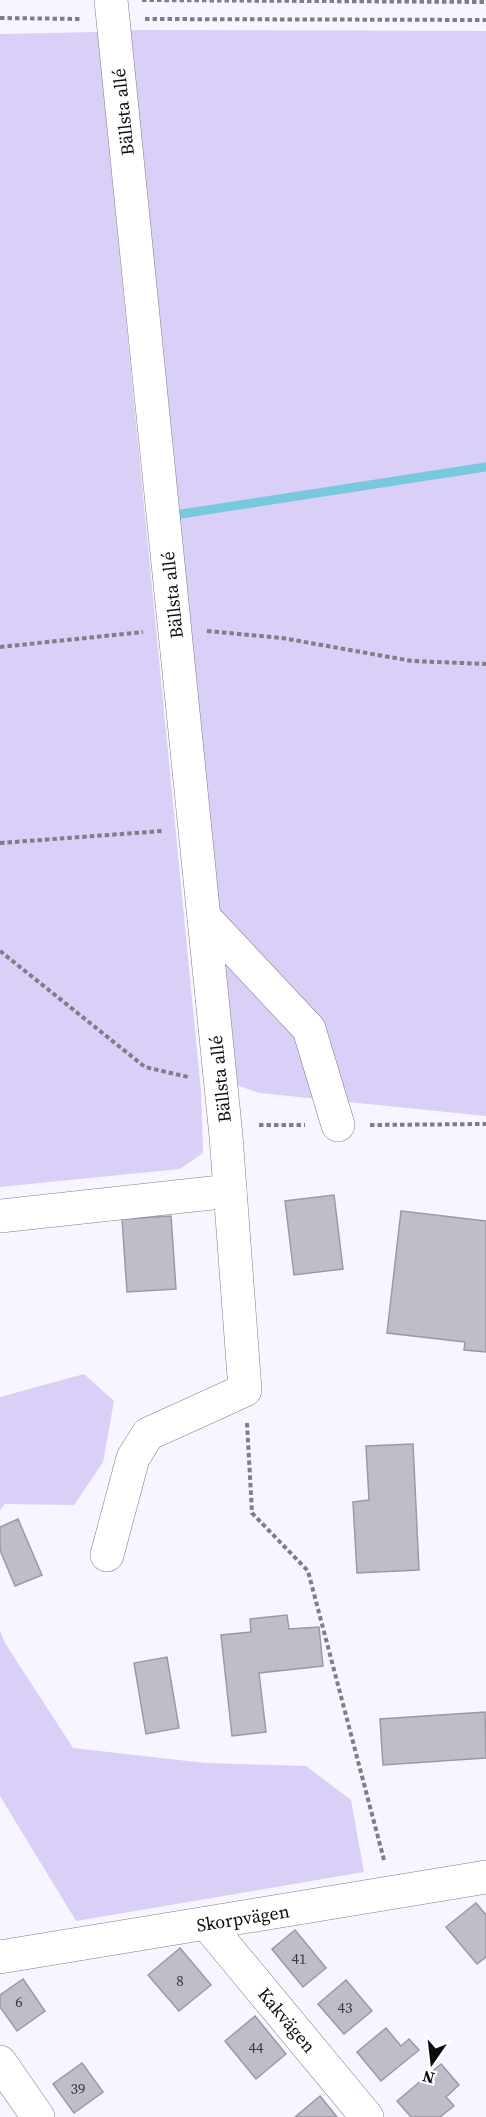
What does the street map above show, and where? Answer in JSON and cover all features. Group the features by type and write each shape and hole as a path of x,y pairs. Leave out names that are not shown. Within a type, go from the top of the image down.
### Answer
{"street":[{"name":"Bällsta allé","path":"112,7 221,1086 245,1390"},
{"path":"204,917 309,1029 338,1125"},
{"path":"0,1216 230,1191"},
{"path":"106,1555 133,1458 148,1434 245,1390"},
{"name":"Skorpvägen","path":"0,1957 486,1878"},
{"name":"Kakvägen","path":"207,1924 367,2117"},
{"path":"0,2062 38,2117"}],"path":[{"path":"0,18 112,7 486,2"},
{"path":"112,7 486,20"},
{"path":"0,647 175,628 282,638 412,661 486,664"},
{"path":"0,843 195,829"},
{"path":"0,951 146,1067 221,1086"},
{"path":"245,1390 252,1513 308,1571 393,1893"}],"shaded area":[{"path":"130,30 486,31 486,1116 260,1093 233,1084"},
{"path":"98,32 201,1091 203,1153 180,1169 0,1187 0,34"},
{"path":"84,1374 114,1401 103,1462 74,1505 5,1504 0,1510 0,1397"},
{"path":"0,1631 5,1643 73,1748 205,1763 306,1766 351,1800 364,1872 76,1921 0,1796"}],"building":[{"path":"334,1195 343,1269 294,1275 285,1201"},
{"path":"401,1211 486,1221 486,1352 464,1350 465,1342 387,1333"},
{"path":"171,1216 176,1289 127,1292 122,1219"},
{"path":"413,1444 419,1570 357,1573 353,1502 369,1500 366,1446"},
{"path":"18,1519 42,1575 15,1586 0,1550 0,1527"},
{"path":"287,1615 289,1629 319,1627 323,1666 259,1673 266,1732 232,1736 221,1635 251,1632 250,1619"},
{"path":"167,1657 179,1728 146,1734 134,1663"},
{"path":"485,1712 486,1758 383,1765 380,1719"},
{"path":"476,1903 486,1915 486,1957 477,1964 446,1927"},
{"path":"295,1930 326,1968 303,1987 272,1949"},
{"path":"180,1948 211,1985 179,2011 148,1975"},
{"path":"23,1979 45,2011 17,2031 0,2007 0,1995"},
{"path":"346,1980 372,2011 344,2034 318,2004"},
{"path":"255,2016 286,2054 256,2079 225,2041"},
{"path":"386,2028 401,2046 409,2039 419,2050 381,2081 357,2052"},
{"path":"82,2063 103,2092 74,2113 53,2084"},
{"path":"441,2064 459,2085 446,2097 454,2106 440,2117 411,2117 397,2101"},
{"path":"320,2096 337,2117 295,2117"}],"waterway":[{"path":"168,516 486,467"}]}
